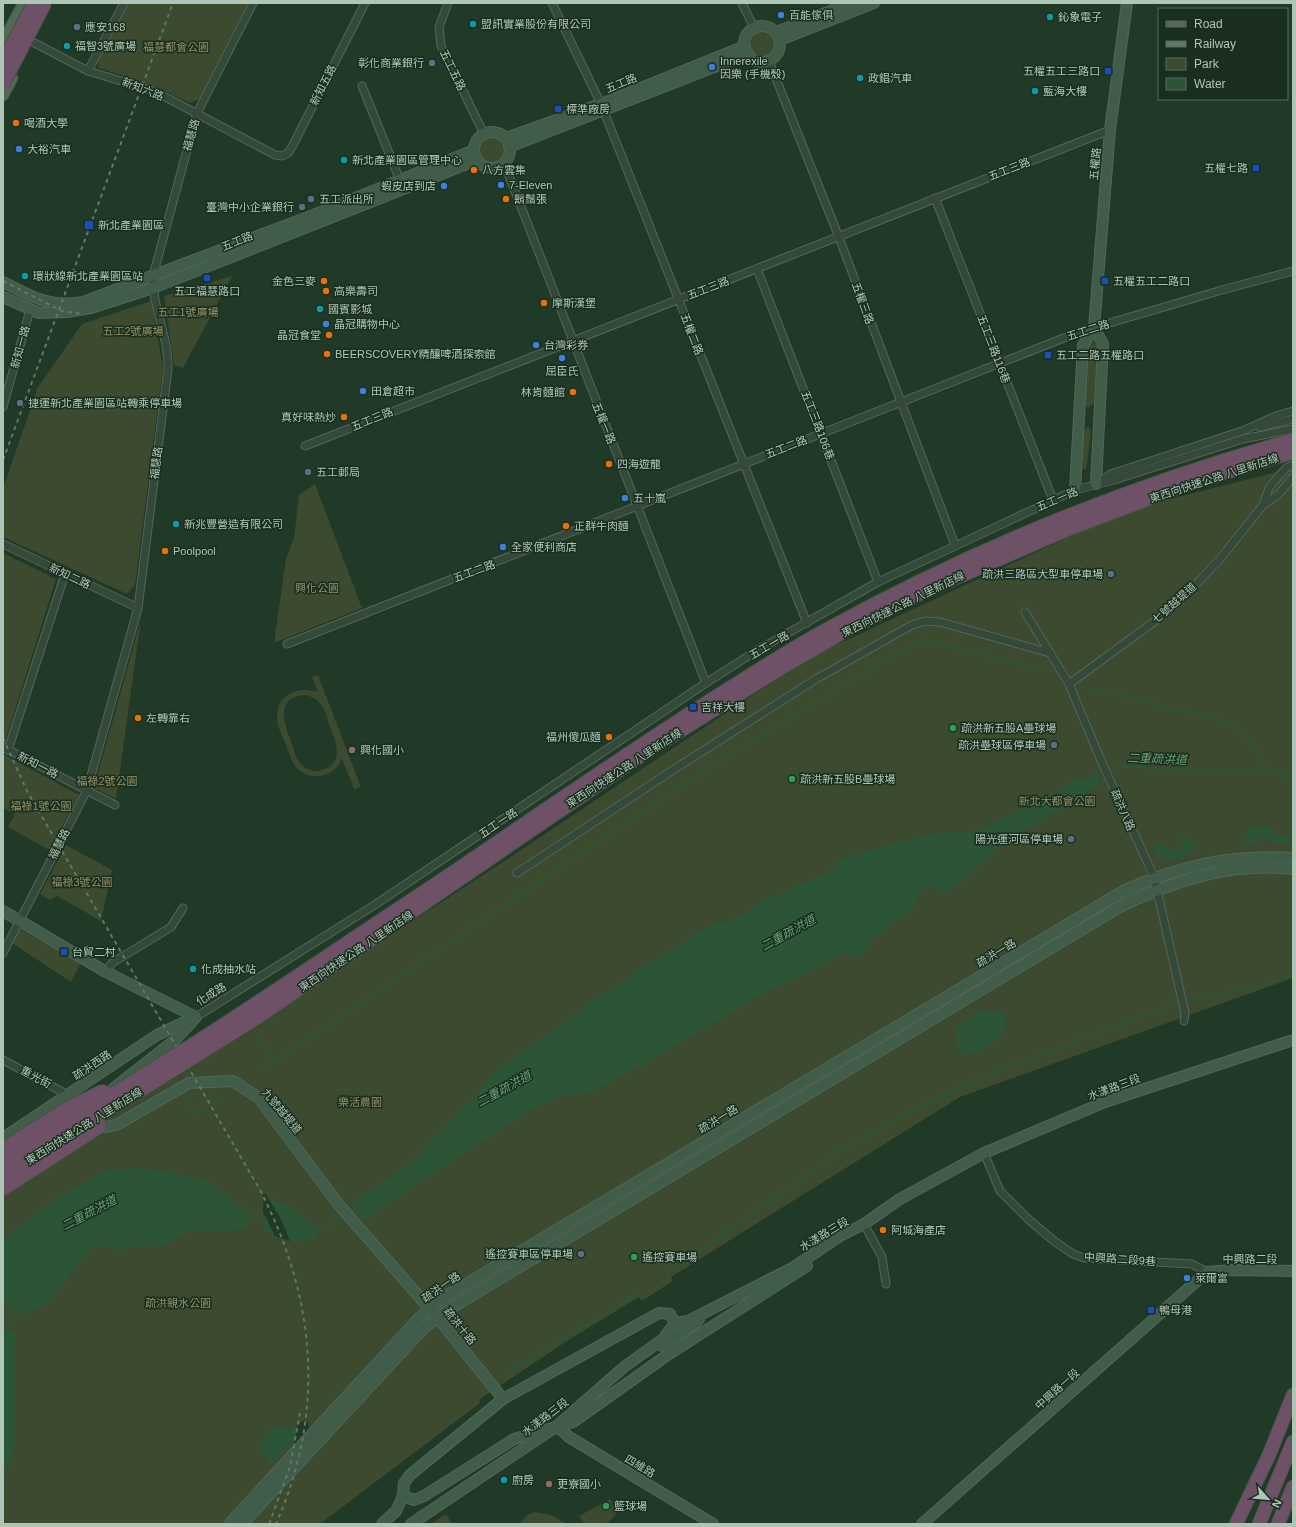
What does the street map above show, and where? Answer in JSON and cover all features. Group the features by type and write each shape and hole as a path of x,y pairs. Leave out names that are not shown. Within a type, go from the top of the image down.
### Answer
{"highway":[{"path":"3,62 34,3"},
{"path":"3,84 45,3"},
{"name":"東西向快速公路 八里新店線","path":"3,1162 251,1007 674,723 824,631 901,590 1033,531 1178,476 1293,440"},
{"name":"東西向快速公路 八里新店線","path":"3,1176 183,1065 418,909 640,756 781,668 844,631 912,597 1066,530 1185,485 1293,452"},
{"path":"3,1190 183,1073 293,1004 386,938 418,909"},
{"path":"3,1149 70,1107 164,1062"},
{"path":"1236,1524 1269,1455 1293,1396"},
{"path":"1259,1524 1293,1442"},
{"path":"1278,1524 1293,1487"}],"main road":[{"path":"3,42 6,27 24,3"},
{"path":"3,95 39,3"},
{"path":"3,72 51,3"}],"street":[{"path":"88,71 124,3"},
{"name":"福慧路","path":"3,953 87,790 138,608 168,369 168,354 152,288 153,276 197,113 253,3"},
{"name":"新知五路","path":"275,155 282,156 290,151 365,3"},
{"name":"五工五路","path":"448,3 439,27 441,46 484,134"},
{"name":"五權二路","path":"552,3 602,108 807,623"},
{"path":"742,3 754,28"},
{"path":"778,36 850,3"},
{"path":"778,36 874,3"},
{"name":"五權路","path":"1075,490 1083,346 1094,328 1110,130 1127,3"},
{"name":"新知六路","path":"6,27 88,71 147,89 197,113 275,155"},
{"path":"768,27 778,36 778,52 769,61 755,60 746,50 747,36 754,28 768,27"},
{"name":"五工路","path":"507,143 602,108 746,50"},
{"name":"五權三路","path":"769,61 838,235 955,545"},
{"path":"362,86 402,184"},
{"name":"五工三路","path":"305,446 571,340 757,269 838,235 1110,130"},
{"path":"493,132 507,143 509,154 504,163 491,168 483,165 476,155 478,139 484,134 493,132"},
{"name":"五工路","path":"3,282 43,302 72,304 90,300 476,155"},
{"name":"五權一路","path":"504,163 571,340 706,683"},
{"name":"五工路","path":"3,297 30,310 48,313 91,308 152,288 402,184"},
{"name":"五工三路116巷","path":"935,198 1053,500"},
{"name":"五工三路106巷","path":"757,269 822,433 878,582"},
{"name":"五工二路","path":"287,644 499,562 901,402 1094,328 1222,290 1293,272"},
{"name":"新知一路","path":"3,407 30,310"},
{"path":"1094,328 1103,344 1096,484"},
{"name":"五工一路","path":"1096,484 1111,474 1242,431 1276,416 1293,411"},
{"path":"1242,431 1293,419"},
{"name":"五工一路","path":"464,846 756,651 878,582 1075,490 1114,480 1243,439 1293,429"},
{"name":"七號越堤道","path":"1263,505 1269,488 1286,468 1293,465"},
{"name":"七號越堤道","path":"1069,684 1155,621 1178,601 1220,559 1263,505 1278,495 1293,476"},
{"name":"新知二路","path":"3,544 138,608"},
{"path":"6,749 65,574"},
{"name":"疏洪八路","path":"1025,612 1069,684 1103,765 1154,877 1186,1012 1184,1021"},
{"path":"517,873 676,768 810,684 912,625 925,621 940,622 1050,653"},
{"name":"新知一路","path":"6,749 115,805"},
{"name":"化成路","path":"3,911 106,972 196,1017 306,950 464,846"},
{"name":"疏洪一路","path":"229,1524 419,1318 450,1294 1125,890 1154,877 1201,863 1232,858 1272,856 1293,858"},
{"name":"疏洪一路","path":"242,1524 425,1327 437,1317 1116,909 1156,890 1203,875 1238,869 1273,867 1293,869"},
{"path":"106,972 112,963 171,927 183,908"},
{"name":"疏洪西路","path":"3,1138 157,1036 196,1017"},
{"name":"九號越堤道","path":"196,1017 175,1040 91,1106 91,1115 98,1124 107,1127 118,1124 189,1083 233,1081 259,1098 339,1205 364,1234"},
{"name":"水漾路三段","path":"411,1524 557,1426 624,1367 663,1339 675,1323 688,1321 794,1267 840,1236 864,1224 900,1199 984,1153 1105,1102 1293,1040"},
{"name":"重光街","path":"3,1060 68,1095"},
{"name":"中興路二段9巷","path":"984,1153 1000,1191 1028,1220 1073,1254 1084,1258 1192,1264 1207,1272"},
{"path":"403,1496 414,1500 424,1496 514,1439 573,1422 666,1356 843,1243 864,1224 882,1257 886,1284"},
{"name":"疏洪十路","path":"364,1234 437,1317 503,1398"},
{"name":"中興路二段","path":"1207,1272 1232,1270 1293,1271"},
{"name":"中興路一段","path":"922,1524 1207,1272"},
{"path":"647,1351 657,1349 696,1323 705,1311"},
{"path":"382,1524 396,1511 403,1496 404,1483 410,1475 503,1398 659,1313 670,1314 675,1323"},
{"name":"四維路","path":"557,1426 569,1437 713,1524"}],"green space":[{"name":"福慧都會公園","path":"128,3 248,3 199,99 190,103 155,86 99,68 98,61"},
{"path":"763,31 772,35 776,44 772,53 763,57 754,53 750,44 754,35"},
{"path":"492,137 501,141 505,150 501,159 492,163 483,159 479,150 483,141"},
{"name":"五工1號廣場","path":"232,276 183,368 174,365 164,296"},
{"name":"五工2號廣場","path":"151,301 163,367 135,585 127,594 3,537 3,488 38,387 82,324"},
{"path":"1092,342 1097,345 1094,403 1088,408 1084,404 1089,346"},
{"path":"1088,426 1091,431 1087,465 1086,469 1083,469 1081,466 1081,447 1084,434"},
{"name":"新北大都會公園","path":"1293,468 1293,978 960,1097 671,1277 673,1281 642,1301 639,1297 567,1341 479,1400 480,1403 320,1524 3,1524 3,1188 506,860 808,658 1127,510"},
{"name":"興化公園","path":"315,484 362,608 274,643 286,558 294,538 299,495"},
{"path":"3,553 56,579 5,742 3,741"},
{"name":"福祿2號公園","path":"141,619 116,799 94,788"},
{"path":"318,675 361,787 354,789 342,759 337,767 327,774 321,776 311,776 307,775 296,767 291,759 277,719 278,707 281,701 291,693 304,690 318,692 312,677","holes":["306,695 316,700 323,707 336,742 337,755 335,760 331,765 319,771 307,769 298,760 284,720 285,706 289,701 296,697"]},
{"name":"福祿1號公園","path":"3,754 79,795 49,850 8,827 15,814 3,808"},
{"name":"福祿3號公園","path":"66,845 112,870 101,921 57,896 50,900 40,894"},
{"path":"20,929 81,963 71,982 12,943"},
{"name":"籃球場","path":"610,1499 617,1512 611,1520 604,1524 584,1524 579,1516"},
{"path":"535,1512 551,1515 567,1524 519,1524 527,1515"},
{"path":"446,1514 452,1524 431,1524"}],"water":[{"path":"1098,772 1100,785 1096,788 1093,786 1084,795 1078,794 1061,810 1053,814 1048,814 1042,821 1001,841 988,860 980,864 960,883 945,893 932,887 919,890 917,901 910,911 868,942 871,948 853,958 848,951 818,968 760,995 637,1068 587,1094 562,1096 531,1110 408,1189 365,1221 350,1204 407,1167 495,1073 515,1056 573,1017 590,1002 700,931 720,922 725,923 750,911 755,905 830,871 835,867 837,860 895,843 945,832 962,832 984,829 1010,814 1017,814 1025,806 1042,797 1045,793 1054,795 1058,793 1058,789 1066,784 1076,780 1089,779 1094,773"},
{"path":"1270,827 1277,836 1283,837 1293,833 1293,843 1273,843 1271,839 1265,837 1260,838 1257,844 1247,845 1245,834 1251,828"},
{"path":"1185,837 1191,838 1194,841 1194,851 1190,854 1170,860 1156,855 1154,845 1160,842 1168,849 1180,850 1182,840"},
{"path":"982,1011 1001,1012 1007,1026 999,1037 990,1045 967,1055 957,1046 957,1027"},
{"path":"143,1168 207,1180 248,1213 248,1228 223,1232 188,1231 166,1245 119,1249 92,1247 48,1302 24,1315 3,1304 3,1239 54,1200 107,1170"},
{"path":"265,1195 287,1205 318,1228 316,1239 294,1241 264,1230"},
{"path":"3,1330 16,1332 15,1445 3,1484"},
{"path":"303,1423 308,1428 271,1465 261,1452 262,1442 268,1432 272,1429 285,1426 288,1429"}],"pier":[{"path":"265,1193 281,1219 290,1241 275,1236 263,1212 263,1195"},
{"path":"303,1421 308,1422 309,1429 294,1445 298,1423"}],"waterway":[{"path":"262,1069 719,761 892,656 927,640 1041,670"},
{"name":"二重疏洪道","path":"1094,689 1217,720 1246,732 1267,772"},
{"name":"二重疏洪道","path":"1108,770 1122,766 1223,772 1267,772 1293,778"},
{"name":"二重疏洪道","path":"1084,780 1103,771"},
{"path":"1189,1000 1256,987 1293,975"},
{"path":"669,1273 842,1149 946,1093 1015,1064 1176,1004"},
{"path":"257,1036 274,1061"},
{"path":"183,1093 196,1114 219,1098"},
{"name":"二重疏洪道","path":"353,1212 358,1209"},
{"name":"二重疏洪道","path":"247,1215 266,1218"},
{"name":"二重疏洪道","path":"315,1230 319,1231 342,1218"},
{"path":"506,1374 637,1294"},
{"name":"二重疏洪道","path":"7,1332 12,1307"}],"railway":[{"path":"3,460 173,3"},
{"path":"3,281 62,311 83,314"},
{"path":"3,738 27,791 260,1190 279,1231 293,1272 303,1313 308,1355 308,1397 302,1439 292,1482 276,1524"},
{"path":"269,1524 290,1467 300,1413"}],"place":[{"name":"百能傢俱","path":"781,15"},
{"name":"鈊象電子","path":"1050,17"},
{"name":"盟訊實業股份有限公司","path":"473,24"},
{"name":"應安168","path":"77,27"},
{"name":"福智3號廣場","path":"67,46"},
{"name":"彰化商業銀行","path":"432,63"},
{"name":"Innerexile 因樂 (手機殼)","path":"712,67"},
{"name":"五權五工三路口","path":"1108,71"},
{"name":"政錩汽車","path":"860,78"},
{"name":"藍海大樓","path":"1035,91"},
{"name":"標準廠房","path":"558,109"},
{"name":"喝酒大學","path":"16,123"},
{"name":"大裕汽車","path":"19,149"},
{"name":"新北產業園區管理中心","path":"344,160"},
{"name":"五權七路","path":"1256,168"},
{"name":"八方雲集","path":"474,170"},
{"name":"7-Eleven","path":"501,185"},
{"name":"蝦皮店到店","path":"444,186"},
{"name":"五工派出所","path":"311,199"},
{"name":"鬍鬚張","path":"506,199"},
{"name":"臺灣中小企業銀行","path":"302,207"},
{"name":"新北產業園區","path":"89,225"},
{"name":"環狀線新北產業園區站","path":"25,276"},
{"name":"五工福慧路口","path":"207,278"},
{"name":"金色三麥","path":"324,281"},
{"name":"五權五工二路口","path":"1105,281"},
{"name":"高樂壽司","path":"326,291"},
{"name":"摩斯漢堡","path":"544,303"},
{"name":"國賓影城","path":"320,309"},
{"name":"晶冠購物中心","path":"326,324"},
{"name":"晶冠食堂","path":"329,335"},
{"name":"台灣彩券","path":"536,345"},
{"name":"BEERSCOVERY精釀啤酒探索館","path":"327,354"},
{"name":"五工二路五權路口","path":"1048,355"},
{"name":"屈臣氏","path":"562,358"},
{"name":"田倉超市","path":"363,391"},
{"name":"林肯麵館","path":"573,392"},
{"name":"捷運新北產業園區站轉乘停車場","path":"20,403"},
{"name":"真好味熱炒","path":"344,417"},
{"name":"四海遊龍","path":"609,464"},
{"name":"五工郵局","path":"308,472"},
{"name":"五十嵐","path":"625,498"},
{"name":"新兆豐營造有限公司","path":"176,524"},
{"name":"正群牛肉麵","path":"566,526"},
{"name":"全家便利商店","path":"503,547"},
{"name":"Poolpool","path":"165,551"},
{"name":"疏洪三路區大型車停車場","path":"1111,574"},
{"name":"吉祥大樓","path":"693,707"},
{"name":"左轉靠右","path":"138,718"},
{"name":"疏洪新五股A壘球場","path":"953,728"},
{"name":"福州傻瓜麵","path":"609,737"},
{"name":"疏洪壘球區停車場","path":"1054,745"},
{"name":"興化國小","path":"352,750"},
{"name":"疏洪新五股B壘球場","path":"792,779"},
{"name":"陽光運河區停車場","path":"1071,839"},
{"name":"台貿二村","path":"64,952"},
{"name":"化成抽水站","path":"193,969"},
{"name":"阿城海產店","path":"883,1230"},
{"name":"遙控賽車區停車場","path":"581,1254"},
{"name":"遙控賽車場","path":"634,1257"},
{"name":"萊爾富","path":"1187,1278"},
{"name":"鴨母港","path":"1151,1310"},
{"name":"廚房","path":"504,1480"},
{"name":"更寮國小","path":"549,1484"},
{"name":"籃球場","path":"606,1506"}],"park label":[{"name":"樂活農園","path":"360,1102"},
{"name":"疏洪親水公園","path":"178,1303"}]}
